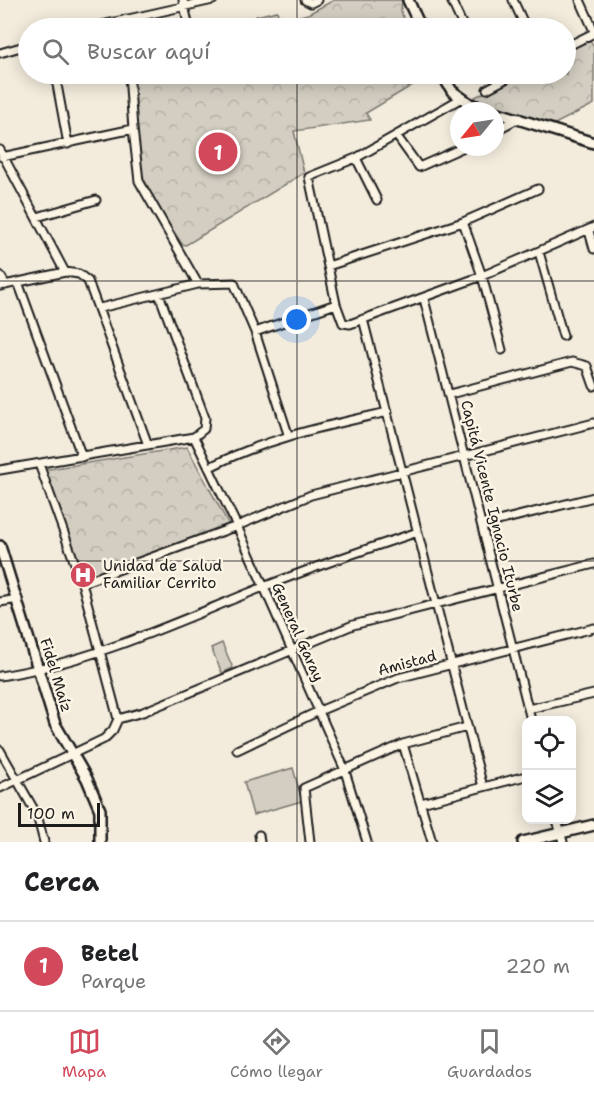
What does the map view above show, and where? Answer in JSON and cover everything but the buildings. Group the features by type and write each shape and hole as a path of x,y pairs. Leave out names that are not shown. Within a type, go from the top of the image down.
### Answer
{"street":[{"path":"130,18 184,3 213,0"},
{"path":"305,0 311,3 317,0"},
{"path":"408,0 416,18"},
{"path":"451,0 459,18"},
{"path":"513,0 521,18"},
{"path":"576,42 594,32 580,0"},
{"path":"184,3 187,18"},
{"path":"0,53 18,48"},
{"path":"57,84 68,144"},
{"path":"130,84 139,181 198,284"},
{"path":"449,84 460,99 594,143"},
{"path":"487,88 495,84"},
{"path":"460,99 356,158 309,177 336,304 343,323 363,319 424,298 482,276 591,229 594,249"},
{"path":"504,126 520,118"},
{"path":"65,272 37,217 1,155 68,144 133,129"},
{"path":"396,135 419,168 450,154"},
{"path":"356,158 377,200"},
{"path":"328,266 463,222 538,189"},
{"path":"37,217 96,200"},
{"path":"463,222 482,276 502,350"},
{"path":"539,252 563,336"},
{"path":"0,275 3,285 65,272 84,277 100,308 148,445"},
{"path":"18,282 82,457"},
{"path":"100,308 198,284 234,284 255,332 288,434"},
{"path":"0,470 194,437 204,429 205,418 159,294"},
{"name":"Capitá Vicente Ignacio Iturbe","path":"424,298 466,456 530,716"},
{"path":"255,332 336,304"},
{"path":"363,319 483,787"},
{"path":"450,394 572,362 587,366 593,373 594,386"},
{"path":"210,467 248,448 288,434 388,412"},
{"path":"82,583 237,526 311,495 594,423"},
{"name":"General Garay","path":"194,437 237,526 344,768 367,842"},
{"path":"0,788 104,739 113,730 118,719 82,583 39,464"},
{"path":"482,525 594,497"},
{"path":"0,676 38,670 100,653 263,587 418,532"},
{"name":"Fidel Maíz","path":"0,546 55,724 100,810 100,842"},
{"path":"118,719 143,712 353,625 594,564"},
{"path":"0,602 18,599"},
{"name":"Amistad","path":"237,750 319,711 398,678 594,628"},
{"path":"528,709 594,694"},
{"path":"310,842 304,788 344,768 403,744 467,727"},
{"path":"403,744 432,842"},
{"path":"0,750 37,815 44,842"},
{"path":"421,803 522,777"},
{"path":"523,842 562,837 594,825"}],"green space":[{"path":"334,0 402,0 401,11 404,18 292,18 308,14"},
{"path":"277,11 279,18 256,18 256,16"},
{"path":"590,40 594,47 594,104 555,124 504,109 504,102 481,102 471,99 502,84 576,84 576,47"},
{"path":"131,84 414,84 366,113 370,120 294,131 304,173 186,245 182,244 140,181"},
{"path":"187,447 229,525 83,580 43,470"},
{"path":"222,643 233,668 222,673 211,648"},
{"path":"293,768 302,801 253,815 244,782"}],"place":[{"name":"Betel","path":"218,152"},
{"name":"Unidad de Salud Familiar Cerrito","path":"83,575"}]}
